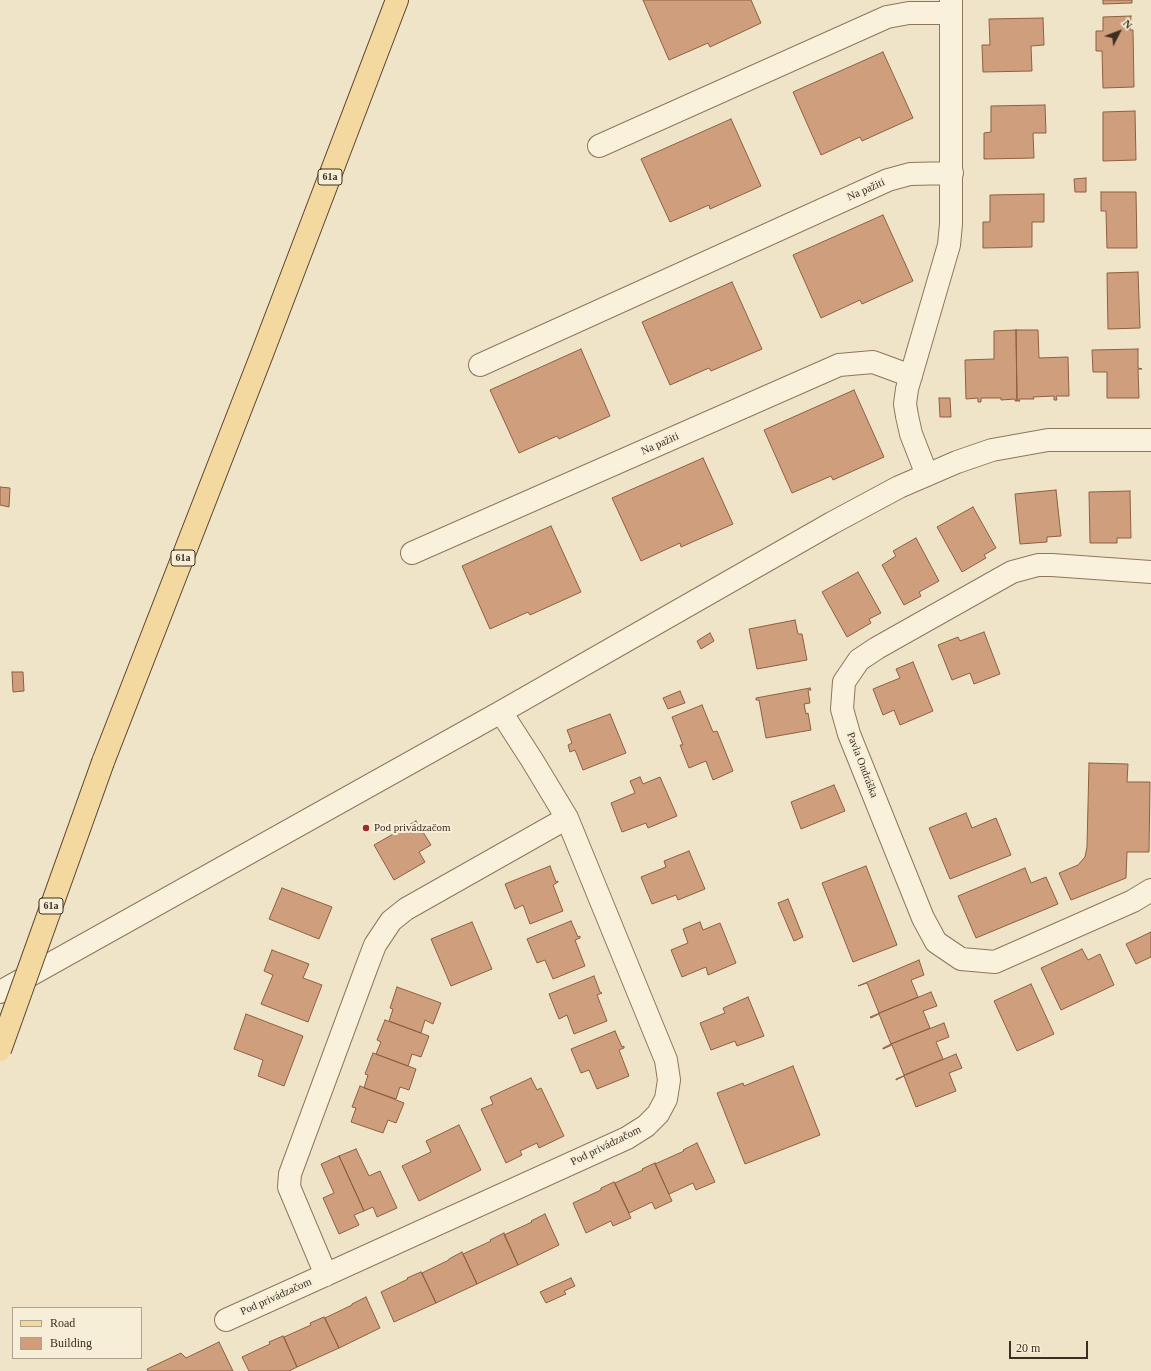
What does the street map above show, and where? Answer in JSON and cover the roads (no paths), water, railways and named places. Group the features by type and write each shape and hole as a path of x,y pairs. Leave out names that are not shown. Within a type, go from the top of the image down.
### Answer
{"main road":[{"name":"61a","path":"0,1050 103,762 262,354 397,0"}],"street":[{"path":"599,146 887,17 951,6 952,214 949,245 907,389 905,404 911,434 927,475"},
{"name":"Na pažiti","path":"480,365 888,180 910,174 952,173"},
{"name":"Na pažiti","path":"412,553 839,365 872,362 911,376"},
{"path":"0,992 501,712 832,522 899,487 957,462 992,450 1048,440 1151,440"},
{"name":"Pavla Ondráška","path":"1151,572 1052,565 1038,566 1012,572 1000,577 877,648 859,660 844,682 842,709 850,734 923,918 936,942 961,959 995,962 1133,901 1151,890"},
{"name":"Pod privádzačom","path":"226,1320 627,1138 646,1126 658,1114 666,1100 669,1080 666,1060 567,818 501,712"},
{"name":"Pod privádzačom","path":"326,1275 289,1187 290,1174 375,945 391,921 406,909 567,818"}],"place":[{"name":"Pod privádzačom","path":"366,828"}]}
